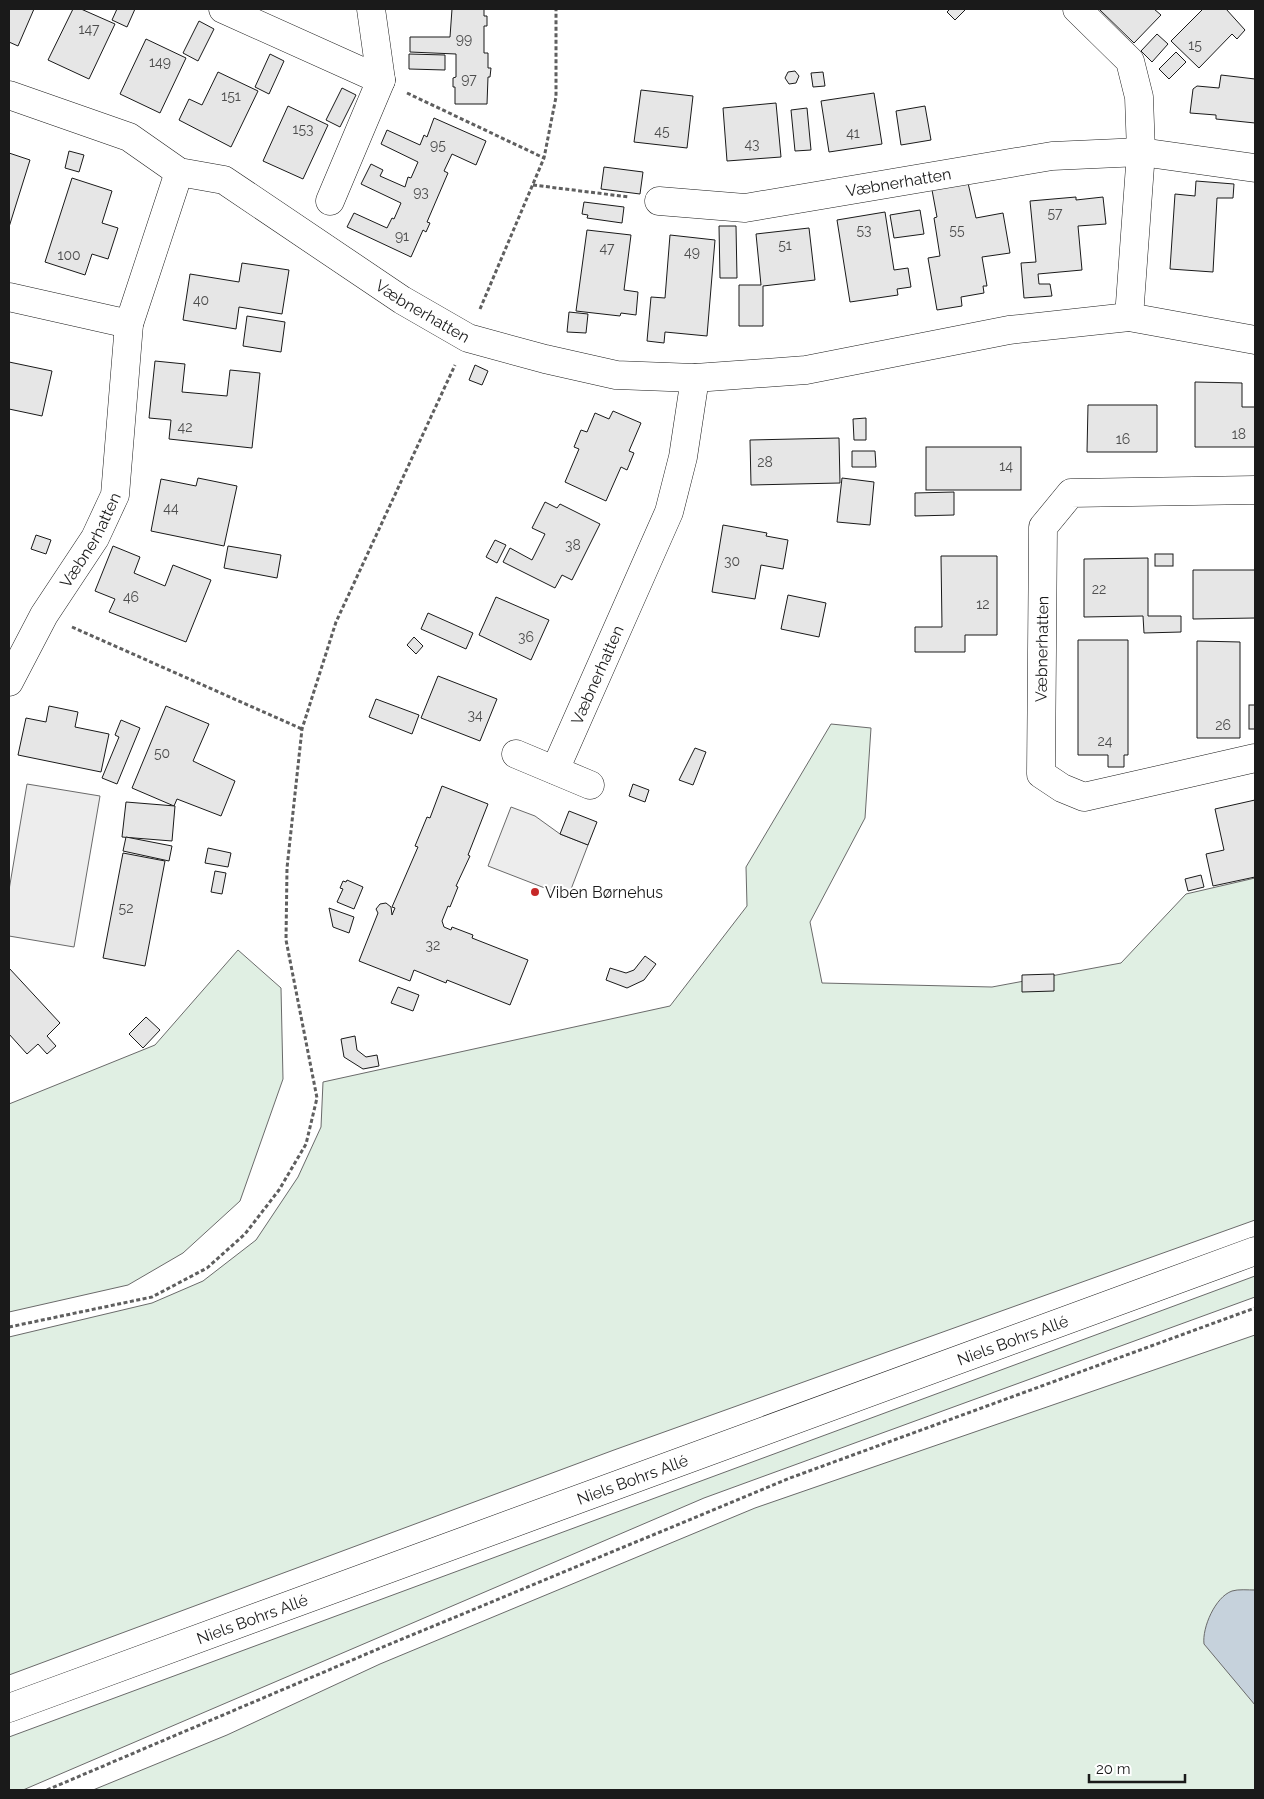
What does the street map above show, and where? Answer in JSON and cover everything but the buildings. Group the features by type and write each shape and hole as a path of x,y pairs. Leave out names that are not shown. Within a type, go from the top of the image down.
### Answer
{"street":[{"path":"223,9 380,80"},
{"path":"330,201 380,80 371,9"},
{"path":"1077,9 1130,62 1140,97 1140,152 1129,317"},
{"name":"Væbnerhatten","path":"9,95 128,137 179,172 224,180 402,300 468,338 545,359 616,375 695,378 806,370 1009,330 1129,317 1255,340"},
{"name":"Væbnerhatten","path":"659,201 745,208 1052,156 1140,152 1255,168"},
{"name":"Væbnerhatten","path":"9,682 44,615 94,538 115,495 129,324 179,172"},
{"path":"9,297 129,324"},
{"name":"Væbnerhatten","path":"555,770 669,512 683,457 695,378"},
{"name":"Væbnerhatten","path":"1255,490 1071,493 1043,527 1041,774 1062,788 1084,796 1255,758"},
{"path":"516,754 590,785"},
{"name":"Niels Bohrs Allé","path":"9,1708 1255,1251"}],"path":[{"path":"9,1328 152,1297 207,1268 245,1234 279,1190 306,1144 317,1098 286,940 286,868 302,729 336,622 468,338 544,158 556,97 556,9"},
{"path":"380,80 544,158"},
{"path":"533,185 659,201"},
{"path":"44,615 302,729"},
{"path":"46,1790 370,1652 790,1478 1255,1308"}],"green space":[{"path":"831,724 871,728 865,818 810,922 822,983 992,987 1121,963 1186,894 1255,878 1255,1220 614,1450 9,1675 9,1337 152,1303 203,1281 256,1240 298,1177 321,1127 323,1082 670,1006 747,906 746,867"},
{"path":"238,950 281,988 283,1079 240,1201 183,1253 128,1285 9,1312 9,1104 155,1045"},
{"path":"1255,1276 1255,1297 704,1498 23,1790 9,1790 9,1737"},
{"path":"1255,1335 1255,1790 93,1790 227,1735 380,1664 755,1508"}],"shaded area":[{"path":"27,784 100,796 74,947 9,936 9,890"},
{"path":"511,807 535,816 560,834 588,845 568,897 488,866"},
{"path":"1255,1590 1255,1705 1204,1644 1204,1637 1207,1622 1215,1606 1226,1594 1232,1591"}],"place":[{"name":"Viben Børnehus","path":"535,892"}]}
